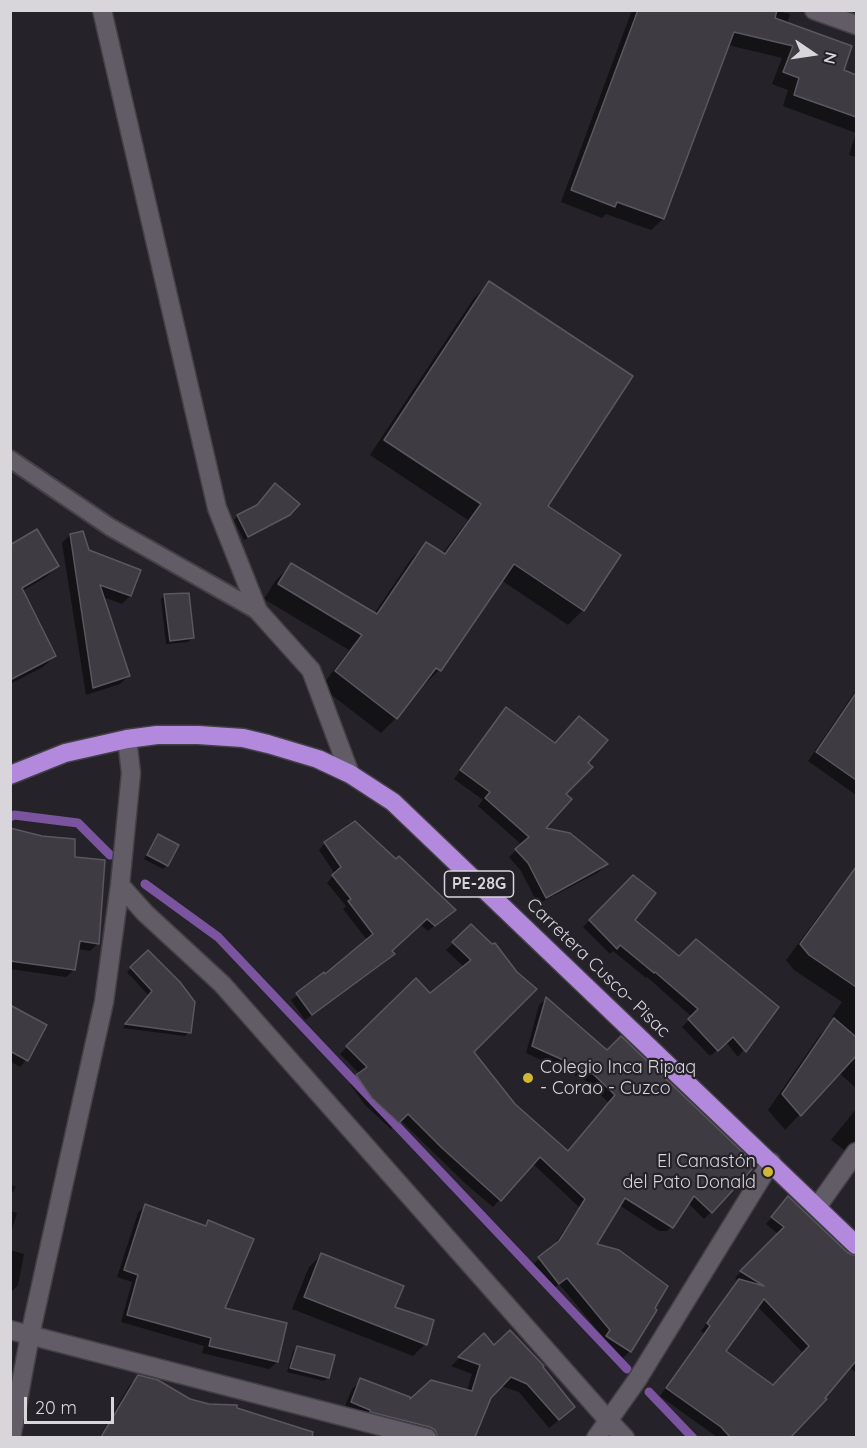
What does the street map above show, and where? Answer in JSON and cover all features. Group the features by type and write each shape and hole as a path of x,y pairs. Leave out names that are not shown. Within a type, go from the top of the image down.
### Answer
{"highway":[{"name":"Carretera Cusco- Pisac","path":"10,775 65,753 127,739 167,735 243,738 318,759 350,774 393,802 856,1245"}],"street":[{"path":"102,10 217,508 258,611 311,670 350,774"},
{"path":"814,10 856,25"},
{"path":"10,1437 30,1335 104,1002 132,773 127,739"},
{"path":"120,885 145,913 222,984 625,1437"},
{"path":"818,1208 856,1152"},
{"path":"596,1437 637,1380 771,1162"},
{"path":"10,1330 427,1437"}],"lane":[{"path":"10,459 110,527 258,611"}],"building":[{"path":"638,10 777,10 775,18 852,46 844,70 856,75 856,117 794,95 799,78 783,72 793,46 734,32 664,219 617,202 615,207 571,190"},
{"path":"489,281 633,376 548,506 621,555 584,611 514,564 441,671 436,668 397,719 335,671 362,635 278,584 291,563 377,614 426,542 445,554 481,504 384,440"},
{"path":"275,483 300,504 290,515 248,537 237,515 257,505"},
{"path":"37,529 59,566 22,588 56,656 10,680 10,545"},
{"path":"83,531 89,550 141,570 131,596 100,585 130,676 93,688 70,534"},
{"path":"189,593 194,638 170,641 164,594"},
{"path":"856,693 856,780 816,752"},
{"path":"506,707 555,743 579,716 608,740 588,763 593,767 566,794 572,799 546,828 570,833 608,864 546,898 528,863 515,849 529,837 485,798 490,792 460,770"},
{"path":"355,821 396,859 399,856 456,910 435,926 427,919 392,951 395,954 312,1015 296,993 324,972 325,974 373,934 348,901 351,899 332,875 341,867 324,842"},
{"path":"10,828 42,836 75,839 75,857 105,860 99,944 80,941 75,970 10,961"},
{"path":"158,834 179,845 168,866 147,855"},
{"path":"856,867 856,987 809,955 800,944"},
{"path":"633,875 656,893 635,920 679,956 696,939 779,1007 746,1052 733,1037 718,1051 688,1019 698,1009 620,945 617,949 589,920"},
{"path":"471,924 492,944 495,943 517,972 537,989 474,1052 515,1104 568,1151 615,1095 592,1073 532,1046 546,997 607,1050 621,1036 756,1165 712,1213 694,1196 673,1228 625,1198 597,1244 619,1250 668,1286 655,1308 657,1310 631,1352 606,1336 610,1330 567,1278 559,1284 538,1257 559,1241 585,1199 540,1157 501,1201 408,1114 399,1123 372,1098 356,1075 367,1067 346,1046 416,978 430,993 471,960 452,942"},
{"path":"148,950 180,982 195,1002 191,1033 125,1024 152,991 130,967"},
{"path":"10,1005 47,1025 28,1061 10,1051"},
{"path":"834,1018 856,1037 856,1056 801,1116 782,1094"},
{"path":"788,1196 848,1253 856,1256 856,1361 825,1398 827,1399 791,1437 730,1437 721,1427 666,1388 710,1326 707,1323 739,1279 764,1286 740,1271 784,1227 771,1217","holes":["764,1299 809,1346 773,1385 726,1351"]},
{"path":"145,1204 206,1226 208,1220 254,1239 225,1308 287,1323 278,1362 209,1346 211,1338 127,1315 138,1275 124,1270"},
{"path":"321,1253 404,1286 395,1307 434,1320 427,1345 304,1297"},
{"path":"510,1330 544,1366 575,1407 559,1420 527,1384 511,1377 491,1398 475,1437 438,1437 435,1430 430,1427 370,1412 351,1402 360,1378 410,1397 410,1399 431,1380 472,1391 480,1365 458,1357 484,1333 494,1345"},
{"path":"297,1346 335,1355 329,1378 290,1368"},
{"path":"138,1375 158,1380 190,1399 209,1404 237,1405 237,1408 313,1432 312,1437 101,1437"}],"waterway":[{"path":"10,817 14,815 78,823 110,855"},
{"path":"145,884 218,937 627,1369"},
{"path":"649,1392 693,1438"}],"place":[{"name":"Colegio Inca Ripaq - Corao - Cuzco","path":"528,1078"},
{"name":"El Canastón del Pato Donald","path":"768,1172"}]}
